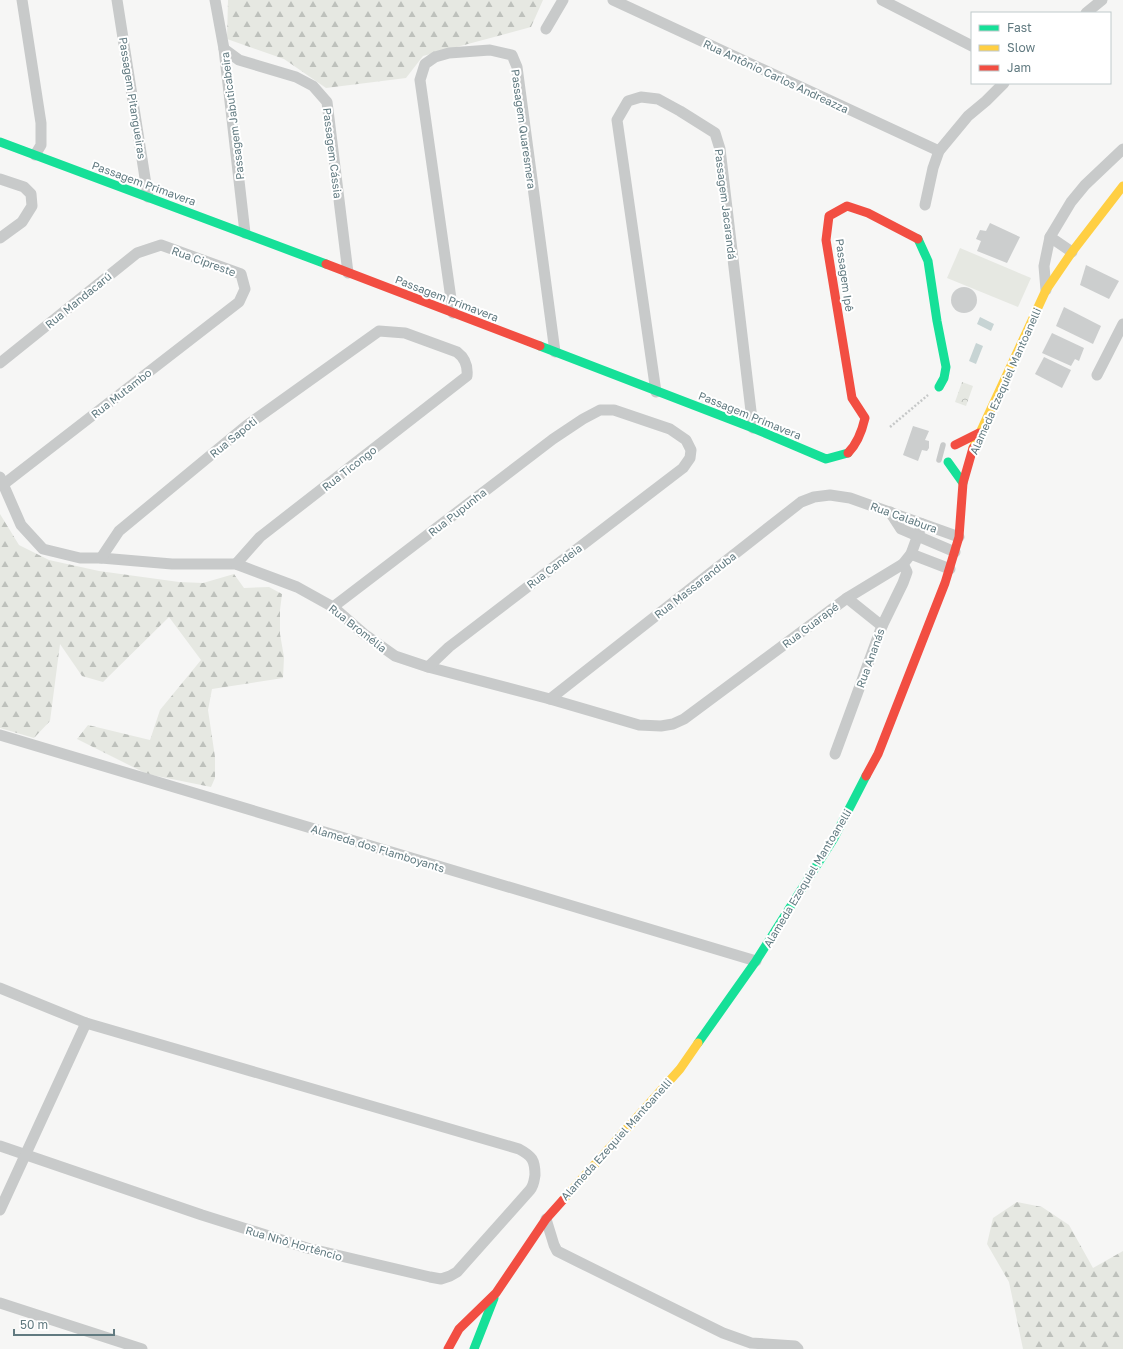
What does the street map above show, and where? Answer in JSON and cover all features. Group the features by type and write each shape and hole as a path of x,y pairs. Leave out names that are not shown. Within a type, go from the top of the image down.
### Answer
{"main road":[{"name":"Passagem Primavera","path":"0,142 245,233 753,428 826,459 847,454 853,448 861,434 865,418"},
{"name":"Alameda Ezequiel Mantoanelli","path":"448,1349 459,1329 496,1292 546,1219 680,1069 756,961 834,838 878,754 950,570 959,537 963,483 979,432 1046,290 1072,252 1123,186"},
{"name":"Passagem Ipê","path":"865,418 852,398 826,240 829,216 848,206 868,213 919,239 928,261 946,367 944,378 940,387"},
{"path":"955,445 979,432"},
{"path":"944,461 963,483"},
{"name":"Alameda Ezequiel Mantoanelli","path":"474,1349 496,1292"}],"street":[{"path":"22,0 41,123 41,145 35,155"},
{"name":"Passagem Pitangueiras","path":"117,0 148,197"},
{"name":"Passagem Jabuticabeira","path":"215,0 224,49 245,233"},
{"path":"546,29 563,0"},
{"name":"Rua Antônio Carlos Andreazza","path":"613,0 939,151"},
{"path":"882,0 971,45"},
{"path":"1087,12 1102,0"},
{"name":"Passagem Cássia","path":"224,49 239,60 296,76 313,86 327,102 348,273"},
{"name":"Passagem Quaresmera","path":"453,313 420,80 425,64 435,57 449,53 490,50 512,55 517,67 555,352"},
{"path":"925,205 933,168 939,151 968,116 1003,84"},
{"name":"Passagem Jacarandá","path":"656,392 617,120 628,101 641,97 658,99 680,111 715,133 719,144 753,428"},
{"path":"1046,290 1044,266 1050,237 1071,202 1085,185 1123,149"},
{"path":"0,179 24,187 31,194 32,206 22,222 0,238"},
{"path":"1050,237 1072,252"},
{"name":"Rua Cipreste","path":"161,246 241,274 245,289 239,302"},
{"name":"Rua Mandacarú","path":"0,363 137,253 161,246"},
{"name":"Rua Mutambo","path":"2,480 239,302"},
{"path":"1098,375 1123,324"},
{"name":"Rua Ticongo","path":"236,564 260,537 467,376 468,370 464,357 457,352 405,333 379,332"},
{"name":"Rua Sapoti","path":"101,558 119,531 246,426 379,332"},
{"name":"Rua Pupunha","path":"333,607 553,438 600,410 614,410 670,429 686,440 691,450 690,458 684,468"},
{"name":"Rua Candeia","path":"428,667 461,637 684,468"},
{"name":"Rua Bromélia","path":"2,480 21,525 43,549 80,558 101,558 172,564 236,564 298,587 333,607 364,634 394,656 428,667 550,699 639,725 662,726 673,724 684,719"},
{"name":"Rua Massaranduba","path":"550,699 801,502 814,497 830,495 850,498"},
{"name":"Rua Calabura","path":"850,498 959,537"},
{"path":"890,512 901,529 955,552"},
{"name":"Rua Guarapé","path":"684,719 847,598 903,564 911,554 922,524"},
{"path":"911,554 950,570"},
{"name":"Rua Ananás","path":"835,754 882,626 907,572 903,564"},
{"path":"847,598 882,626"},
{"name":"Alameda dos Flamboyants","path":"0,735 756,961"},
{"path":"0,988 86,1023 0,1210"},
{"name":"Rua Nhô Hortêncio","path":"0,1146 202,1215 307,1248 441,1279 457,1272 469,1260 534,1186 535,1168 533,1161 528,1154 507,1146 86,1023"},
{"path":"546,1219 557,1250 582,1263 723,1333 751,1343 795,1346 798,1349"},
{"path":"0,1303 142,1349"}],"lane":[{"path":"944,445 944,461"}],"path":[{"path":"890,427 940,387"}],"green space":[{"path":"228,0 543,0 531,27 423,56 406,78 326,88 284,59 227,39"},
{"path":"960,248 1031,278 1018,307 947,278"},
{"path":"962,382 973,386 966,406 955,402"},
{"path":"0,514 19,545 49,560 99,571 179,582 203,583 234,574 244,588 269,587 282,594 280,634 284,657 283,678 212,689 208,710 215,757 215,778 211,787 147,774 77,739 88,725 150,740 160,710 201,660 169,617 103,682 82,676 60,644 50,721 34,738 0,728"},
{"path":"1017,1202 1042,1207 1069,1225 1093,1268 1123,1251 1123,1349 1023,1349 1009,1282 987,1244 993,1218"}],"shaded area":[{"path":"980,317 994,324 991,331 977,324"},
{"path":"976,343 983,346 976,364 969,361"}],"building":[{"path":"990,223 1020,237 1007,263 977,251 981,241 976,239 980,230 986,231"},
{"path":"1086,265 1119,281 1109,299 1080,285"},
{"path":"964,287 973,291 977,300 973,309 964,313 955,309 951,300 955,291"},
{"path":"1064,307 1101,326 1093,344 1056,326"},
{"path":"1052,333 1084,348 1079,361 1075,359 1071,366 1042,353"},
{"path":"1044,357 1071,370 1062,388 1035,374"},
{"path":"913,426 929,431 925,440 929,441 929,448 927,451 922,450 918,461 903,455"}],"traffic: fast":[{"path":"0,142 326,264"},
{"path":"918,239 928,261 946,367 944,378 939,387"},
{"path":"540,346 753,428 826,459 848,453"},
{"path":"948,462 963,483"},
{"path":"698,1043 756,961 834,838 866,776"},
{"path":"474,1349 494,1298"}],"traffic: slow":[{"path":"973,448 1046,290 1072,252 1123,186"},
{"path":"563,1200 680,1069 698,1043"}],"traffic: jam":[{"path":"848,453 859,437 865,418 852,398 826,240 829,216 847,206 868,213 918,239"},
{"path":"326,264 540,346"},
{"path":"955,445 979,433"},
{"path":"866,776 878,754 945,583 959,537 963,483 973,448"},
{"path":"448,1349 459,1329 496,1293 546,1219 563,1200"}]}
